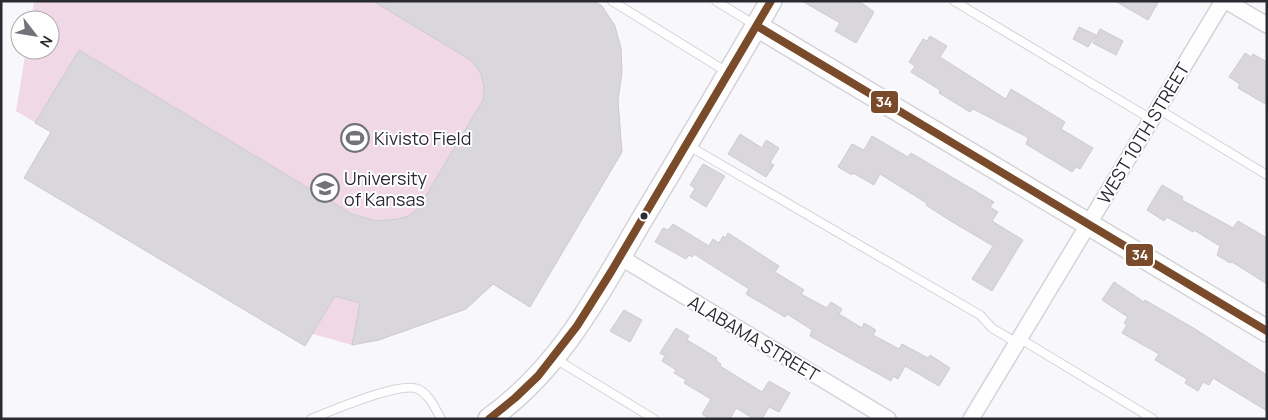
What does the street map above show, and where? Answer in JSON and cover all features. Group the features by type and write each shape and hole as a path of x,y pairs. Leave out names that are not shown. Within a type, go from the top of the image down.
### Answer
{"street":[{"path":"489,419 522,394 554,358 581,321 771,1"},
{"path":"1224,1 1267,25"},
{"name":"WEST 10TH STREET","path":"971,419 1224,1"},
{"path":"756,26 1267,331"},
{"name":"ALABAMA STREET","path":"620,257 888,419"}],"lane":[{"path":"612,1 729,73"},
{"path":"716,1 756,26"},
{"path":"954,1 1267,175"},
{"path":"687,145 980,315 992,328 1018,341 1152,419"},
{"path":"554,358 654,419"},
{"path":"311,419 363,399 406,387 419,390 424,394 434,406 441,419"}],"shaded area":[{"name":"University of Kansas","path":"34,1 594,1 615,26 621,48 622,73 618,100 622,152 530,307 493,284 466,309 379,340 352,345 313,334 305,346 24,178 51,132 16,111 24,60 60,60 60,10 33,10"}],"building":[{"path":"373,1 594,1 602,6 615,26 621,48 622,73 618,100 622,152 530,307 493,284 466,309 379,340 352,345 360,303 335,296 305,346 24,178 51,132 35,123 79,50 352,214 376,221 409,216 419,207 483,100 484,87 481,74 469,59"},
{"path":"802,1 859,1 874,12 856,43 835,31 840,23"},
{"path":"1115,1 1159,1 1148,20"},
{"path":"1079,27 1096,35 1088,47 1073,39"},
{"path":"1100,29 1123,41 1116,55 1093,43"},
{"path":"930,36 947,46 940,57 1006,99 1011,89 1065,122 1061,129 1093,148 1080,169 1076,167 1072,172 1026,144 1027,137 973,109 970,112 939,93 940,90 911,72 915,66 909,62 923,39 927,41"},
{"path":"1245,53 1251,57 1253,54 1267,62 1267,105 1238,88 1240,84 1229,77"},
{"path":"740,134 762,148 766,140 779,148 770,163 774,165 766,177 728,154"},
{"path":"872,136 908,157 911,153 994,202 990,207 998,212 992,221 1023,240 992,291 972,279 993,246 949,220 926,205 928,204 880,174 874,185 838,167 852,144 864,150"},
{"path":"703,164 725,176 706,207 690,197 695,188 690,185"},
{"path":"1162,185 1183,197 1182,200 1233,228 1238,221 1267,238 1267,284 1217,255 1220,246 1194,230 1193,232 1167,217 1164,221 1147,210"},
{"path":"673,224 709,246 713,239 719,243 723,236 725,238 728,233 779,266 775,272 804,290 801,294 827,308 831,302 842,309 839,314 862,328 864,323 876,330 873,335 899,349 902,344 928,358 930,355 950,368 939,386 905,366 898,379 893,376 891,381 810,336 812,330 787,314 785,317 746,294 749,289 694,254 692,257 689,255 686,259 655,242 663,228 668,230"},
{"path":"1114,282 1144,302 1145,300 1195,329 1267,375 1267,411 1213,378 1209,385 1203,382 1198,391 1185,383 1187,379 1155,360 1159,354 1122,333 1127,325 1124,323 1128,317 1102,300"},
{"path":"624,310 642,320 630,342 610,331"},
{"path":"676,328 689,336 687,340 717,358 716,360 721,364 720,366 762,392 769,381 790,393 779,412 769,407 762,419 754,419 736,408 730,419 710,419 702,414 711,399 684,383 686,380 674,373 676,370 662,361 665,356 660,353"}],"transit line":[{"name":"34","path":"489,419 538,376 577,326 611,272 771,1"},
{"name":"34","path":"757,26 1267,331"}],"place":[{"name":"Kivisto Field","path":"355,138"},
{"name":"University of Kansas","path":"325,188"}]}
